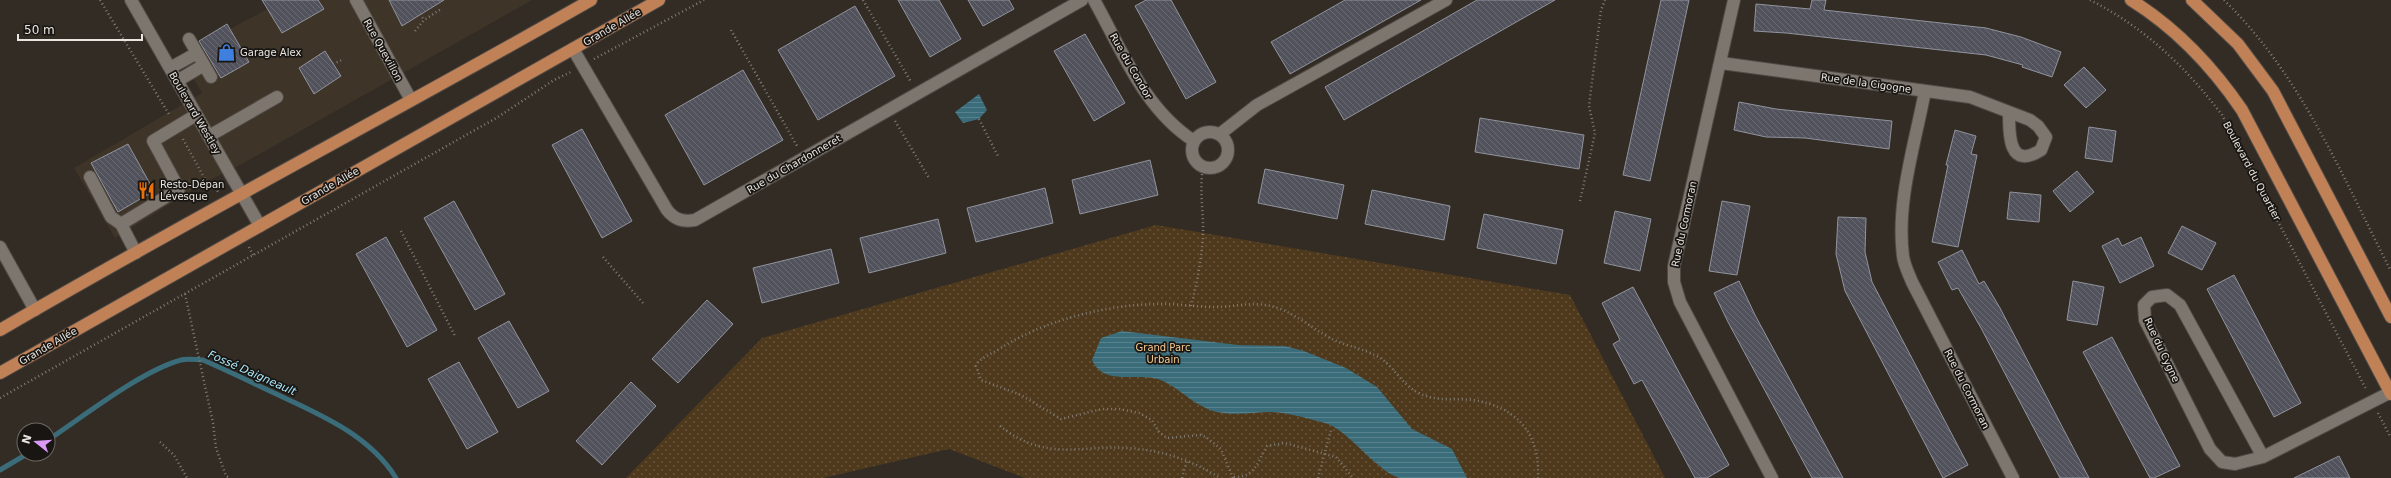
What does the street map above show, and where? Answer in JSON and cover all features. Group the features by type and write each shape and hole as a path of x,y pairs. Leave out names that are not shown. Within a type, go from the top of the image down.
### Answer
{"main road":[{"path":"0,330 241,193 411,100 577,4 591,0"},
{"name":"Grande Allée","path":"0,373 659,0"},
{"name":"Boulevard du Quartier","path":"2131,0 2152,14 2189,46 2215,72 2242,110 2391,393"},
{"path":"2192,0 2238,44 2273,91 2391,317"}],"street":[{"name":"Boulevard Westley","path":"131,0 260,226"},
{"name":"Rue Quevillon","path":"356,0 411,100"},
{"name":"Rue du Chardonneret","path":"574,49 667,210 678,220 695,220 1082,0"},
{"name":"Rue du Condor","path":"1094,0 1152,103 1176,128 1194,141"},
{"path":"1220,134 1228,146 1226,160 1213,168 1203,167 1193,157 1192,147 1194,141 1206,132 1220,134 1257,105 1446,0"},
{"name":"Rue du Cormoran","path":"1734,0 1674,266 1674,282 1680,302 1772,478"},
{"path":"189,39 211,78"},
{"path":"170,68 197,53"},
{"name":"Rue de la Cigogne","path":"1721,63 1970,97 2009,112"},
{"path":"177,81 204,65"},
{"name":"Rue du Cormoran","path":"1925,91 1904,195 1901,230 1903,258 1912,282 2013,478"},
{"path":"209,136 277,97"},
{"path":"120,224 179,189 154,141 196,115"},
{"path":"90,177 111,217 120,224 136,253"},
{"path":"0,247 35,310"},
{"name":"Rue du Cygne","path":"2263,457 2180,305 2167,295 2152,296 2144,305 2145,320 2210,449 2222,462 2235,464 2263,457 2391,393"}],"path":[{"path":"100,0 172,119"},
{"name":"Grande Allée","path":"602,55 704,0"},
{"path":"863,0 918,93"},
{"path":"1580,201 1595,133 1589,106 1601,10 1605,0"},
{"name":"Boulevard du Quartier","path":"2090,0 2135,26 2163,49 2197,83 2222,115 2364,384"},
{"path":"2224,0 2258,36 2296,89 2391,271"},
{"path":"415,31 424,20 441,9"},
{"path":"420,14 424,20"},
{"path":"731,30 804,158"},
{"path":"333,64 344,59"},
{"path":"0,398 498,117 554,80 567,74"},
{"path":"889,110 929,178"},
{"path":"979,119 999,158"},
{"path":"182,137 206,181 214,184"},
{"path":"1191,306 1198,280 1203,239 1200,184 1203,167"},
{"path":"401,231 455,336"},
{"path":"250,249 253,255"},
{"path":"603,257 643,303"},
{"path":"185,294 213,423 216,448 226,477 230,478"},
{"path":"1353,478 1336,457 1300,445 1276,443 1266,446 1258,464 1250,474 1247,476 1234,477 1221,449 1206,437 1200,435 1167,438 1159,432 1152,420 1139,413 1120,409 1102,409 1067,419 1056,418 1021,395 987,384 981,380 977,373 976,366 982,358 1031,332 1105,309 1157,304 1215,307 1248,302 1277,308 1308,322 1332,339 1373,354 1384,361 1408,387 1420,394 1432,398 1485,403 1508,412 1528,429 1536,451 1538,478"},
{"path":"2381,418 2391,438"},
{"path":"1000,426 1016,439 1048,449 1069,451 1127,448 1157,452 1187,460 1220,478"},
{"path":"1318,478 1331,430"},
{"path":"160,442 174,455 187,478"},
{"path":"1182,478 1187,460"}],"shaded area":[{"path":"284,0 532,0 242,164 199,186 115,238 74,168 202,93 180,56"}],"green space":[{"name":"Grand Parc Urbain","path":"1156,225 1570,295 1665,478 1025,478 949,449 823,478 626,478 762,338"}],"water":[{"path":"979,94 987,110 979,119 963,123 955,112"},
{"path":"1122,331 1238,345 1285,346 1304,351 1346,368 1377,387 1412,429 1452,449 1467,478 1400,478 1383,469 1345,435 1328,424 1300,416 1271,412 1238,414 1217,412 1196,403 1165,382 1145,377 1124,377 1106,374 1098,369 1092,360 1101,338"}],"building":[{"path":"262,0 318,0 324,9 282,33"},
{"path":"389,0 444,0 402,26"},
{"path":"898,0 939,0 961,39 930,57"},
{"path":"968,0 1009,0 1014,9 983,26"},
{"path":"1146,0 1171,0 1216,82 1186,99 1135,6"},
{"path":"1345,0 1421,0 1290,74 1271,42"},
{"path":"1477,0 1555,0 1344,120 1325,87"},
{"path":"1661,0 1689,0 1650,181 1623,175"},
{"path":"1812,0 1826,0 1824,10 1986,28 2021,37 2061,52 2052,77 2022,67 2023,65 1986,55 1786,33 1754,31 1756,4 1810,9"},
{"path":"855,6 895,76 818,120 778,50"},
{"path":"227,24 249,62 221,78 199,41"},
{"path":"1085,34 1125,103 1094,121 1054,51"},
{"path":"325,51 341,76 314,94 299,68"},
{"path":"2084,67 2106,90 2086,108 2064,85"},
{"path":"743,70 783,140 704,185 665,115"},
{"path":"1739,102 1776,109 1892,121 1889,149 1805,138 1766,137 1734,130"},
{"path":"1480,118 1584,135 1579,169 1475,152"},
{"path":"2089,127 2116,131 2112,162 2085,158"},
{"path":"582,129 632,221 602,238 552,145"},
{"path":"1955,130 1976,136 1971,154 1977,155 1958,247 1932,242 1948,165 1946,165"},
{"path":"128,144 154,191 118,212 91,163"},
{"path":"1150,160 1158,195 1080,214 1072,180"},
{"path":"1265,169 1344,185 1337,219 1258,203"},
{"path":"2077,171 2094,192 2070,212 2053,191"},
{"path":"1045,188 1053,223 976,242 967,208"},
{"path":"1372,190 1450,206 1444,240 1365,224"},
{"path":"2010,192 2041,195 2039,222 2007,219"},
{"path":"454,201 505,294 475,310 424,218"},
{"path":"1722,201 1750,206 1737,275 1709,271"},
{"path":"1615,211 1651,219 1640,271 1604,263"},
{"path":"1484,214 1563,230 1556,264 1477,248"},
{"path":"1838,217 1866,218 1865,252 1872,282 1968,465 1943,478 1845,291 1836,254"},
{"path":"938,219 946,253 869,273 860,238"},
{"path":"2182,226 2216,243 2202,270 2168,253"},
{"path":"386,237 437,330 407,347 356,254"},
{"path":"2141,237 2154,266 2120,283 2102,246 2118,238 2122,246"},
{"path":"831,249 839,283 762,303 753,268"},
{"path":"1962,250 1979,284 1984,281 2000,308 2089,478 2060,478 1981,328 1958,288 1952,290 1938,262"},
{"path":"2234,275 2301,403 2274,417 2207,289"},
{"path":"1739,281 1755,315 1843,478 1812,478 1728,322 1714,293"},
{"path":"2073,281 2104,287 2097,325 2067,320"},
{"path":"1633,287 1729,465 1707,478 1695,478 1642,380 1634,384 1613,344 1620,340 1602,303"},
{"path":"707,300 733,324 678,383 652,359"},
{"path":"509,321 549,391 518,408 478,338"},
{"path":"2112,337 2180,466 2154,478 2150,478 2083,352"},
{"path":"459,362 498,432 467,449 428,379"},
{"path":"631,382 656,406 602,465 576,441"},
{"path":"2339,456 2350,478 2294,478"}],"waterway":[{"name":"Fossé Daigneault","path":"56,434 113,395 148,374 181,360 203,360 307,408 341,426 372,449 396,478"},
{"name":"Fossé Daigneault","path":"0,470 16,461"}],"place":[{"name":"Garage Alex","path":"227,52"},
{"name":"Resto-Dépan Lévesque","path":"147,190"}]}
